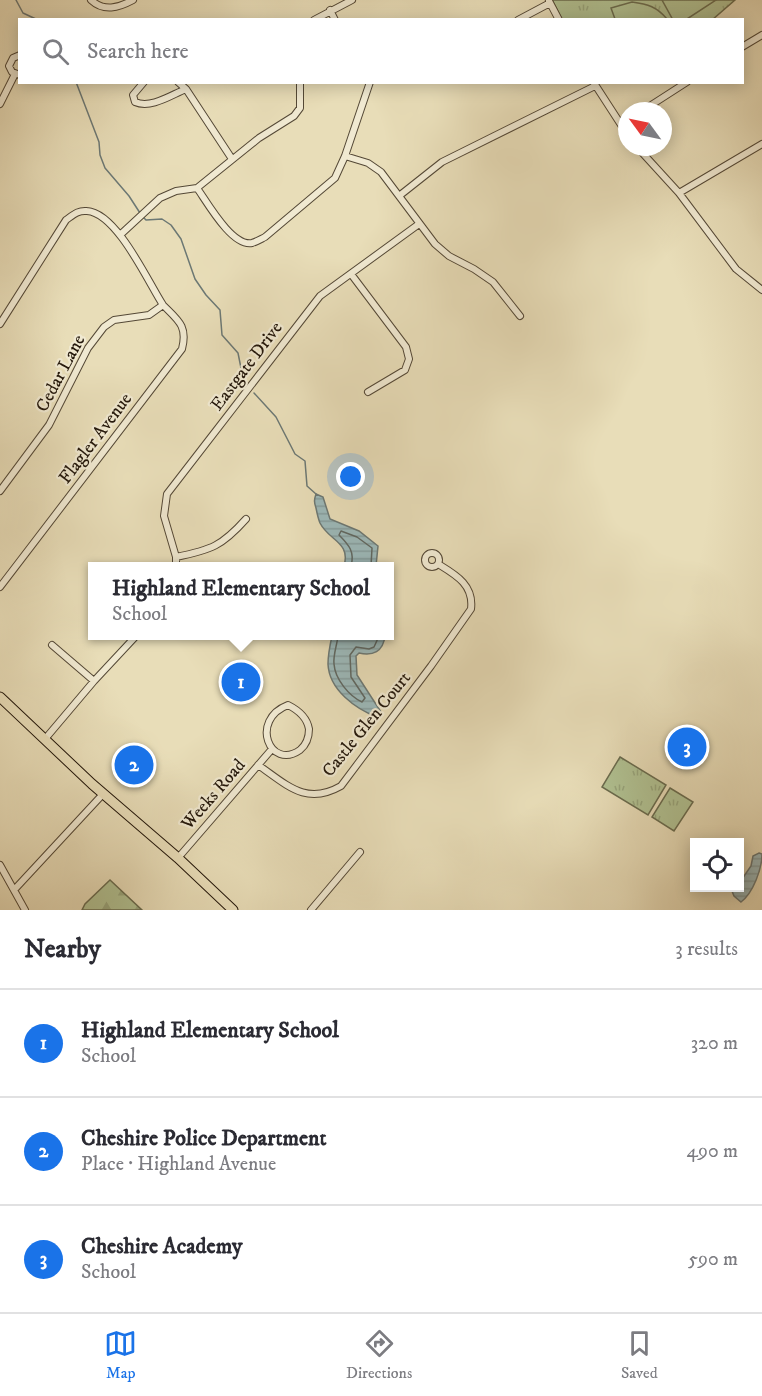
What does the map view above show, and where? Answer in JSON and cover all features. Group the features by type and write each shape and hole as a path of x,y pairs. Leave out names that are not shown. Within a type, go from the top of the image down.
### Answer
{"highway":[{"path":"0,698 233,910"}],"street":[{"path":"91,1 105,8 121,7 133,0"},
{"path":"317,18 351,0"},
{"path":"521,18 549,2 558,18"},
{"path":"330,10 334,18"},
{"path":"744,46 762,35"},
{"path":"0,104 17,74 10,69 10,63 13,57 18,56"},
{"path":"142,84 133,95 135,102 142,105 153,103 186,89"},
{"path":"180,84 186,89 232,159"},
{"path":"120,235 160,198 176,191 196,188 260,138 294,116 300,108 300,84"},
{"path":"196,188 233,237 243,243 253,243 265,237 335,178 345,156 369,84"},
{"path":"399,196 442,162 594,84 618,122"},
{"path":"656,102 684,84"},
{"path":"679,193 762,144"},
{"path":"345,156 368,163 381,172 435,244 449,256 493,282 520,316"},
{"path":"645,156 679,193 736,269 762,290"},
{"path":"0,324 66,220 76,212 88,211 102,217 120,235 163,305"},
{"name":"Eastgate Drive","path":"176,562 164,516 167,495 320,297 419,224"},
{"path":"351,274 406,346 409,359 405,370 368,392"},
{"name":"Cedar Lane","path":"0,490 45,432 88,348 104,327 114,320 149,315 163,305"},
{"name":"Flagler Avenue","path":"0,587 182,349 186,336 181,324 163,305"},
{"path":"176,557 206,551 228,539 246,519"},
{"name":"Castle Glen Court","path":"258,765 295,791 310,795 328,793 341,786 471,609 472,600 468,588 460,578 438,564"},
{"path":"45,739 132,640"},
{"path":"52,645 94,681"},
{"path":"288,705 299,711 307,722 308,739 297,752 279,753 272,749 267,742 267,725 271,716 278,709 288,705"},
{"name":"Weeks Road","path":"178,858 272,749"},
{"path":"14,890 104,794"},
{"path":"311,910 360,852"},
{"path":"0,865 25,910"}],"green space":[{"path":"552,0 735,0 714,18 561,18"},
{"path":"662,0 716,0 689,18 672,18"},
{"path":"632,2 643,4 652,7 666,18 615,18 611,8"},
{"path":"620,757 666,785 648,815 602,787"},
{"path":"670,788 693,802 674,831 652,817"},
{"path":"110,880 142,910 82,910 85,904"}],"water":[{"path":"316,494 323,497 330,519 359,531 378,546 376,562 344,562 342,547 320,523"},
{"path":"331,640 384,640 376,652 359,653 356,656 357,675 381,712 377,717 353,704 338,690 330,673"},
{"path":"762,854 759,873 753,887 741,902 732,892 744,892 744,876 751,866 753,856"}],"waterway":[{"path":"16,0 23,13 34,18"},
{"path":"77,84 99,142 100,155 105,168 140,213"},
{"path":"143,217 146,220 162,219 171,225 181,239 195,279 220,310 222,335 238,353 243,378"},
{"path":"254,393 276,417 295,454 305,461 307,486 316,494"}],"place":[{"name":"Highland Elementary School","path":"241,682"},
{"name":"Cheshire Academy","path":"687,747"},
{"name":"Cheshire Police Department","path":"134,765"}]}
